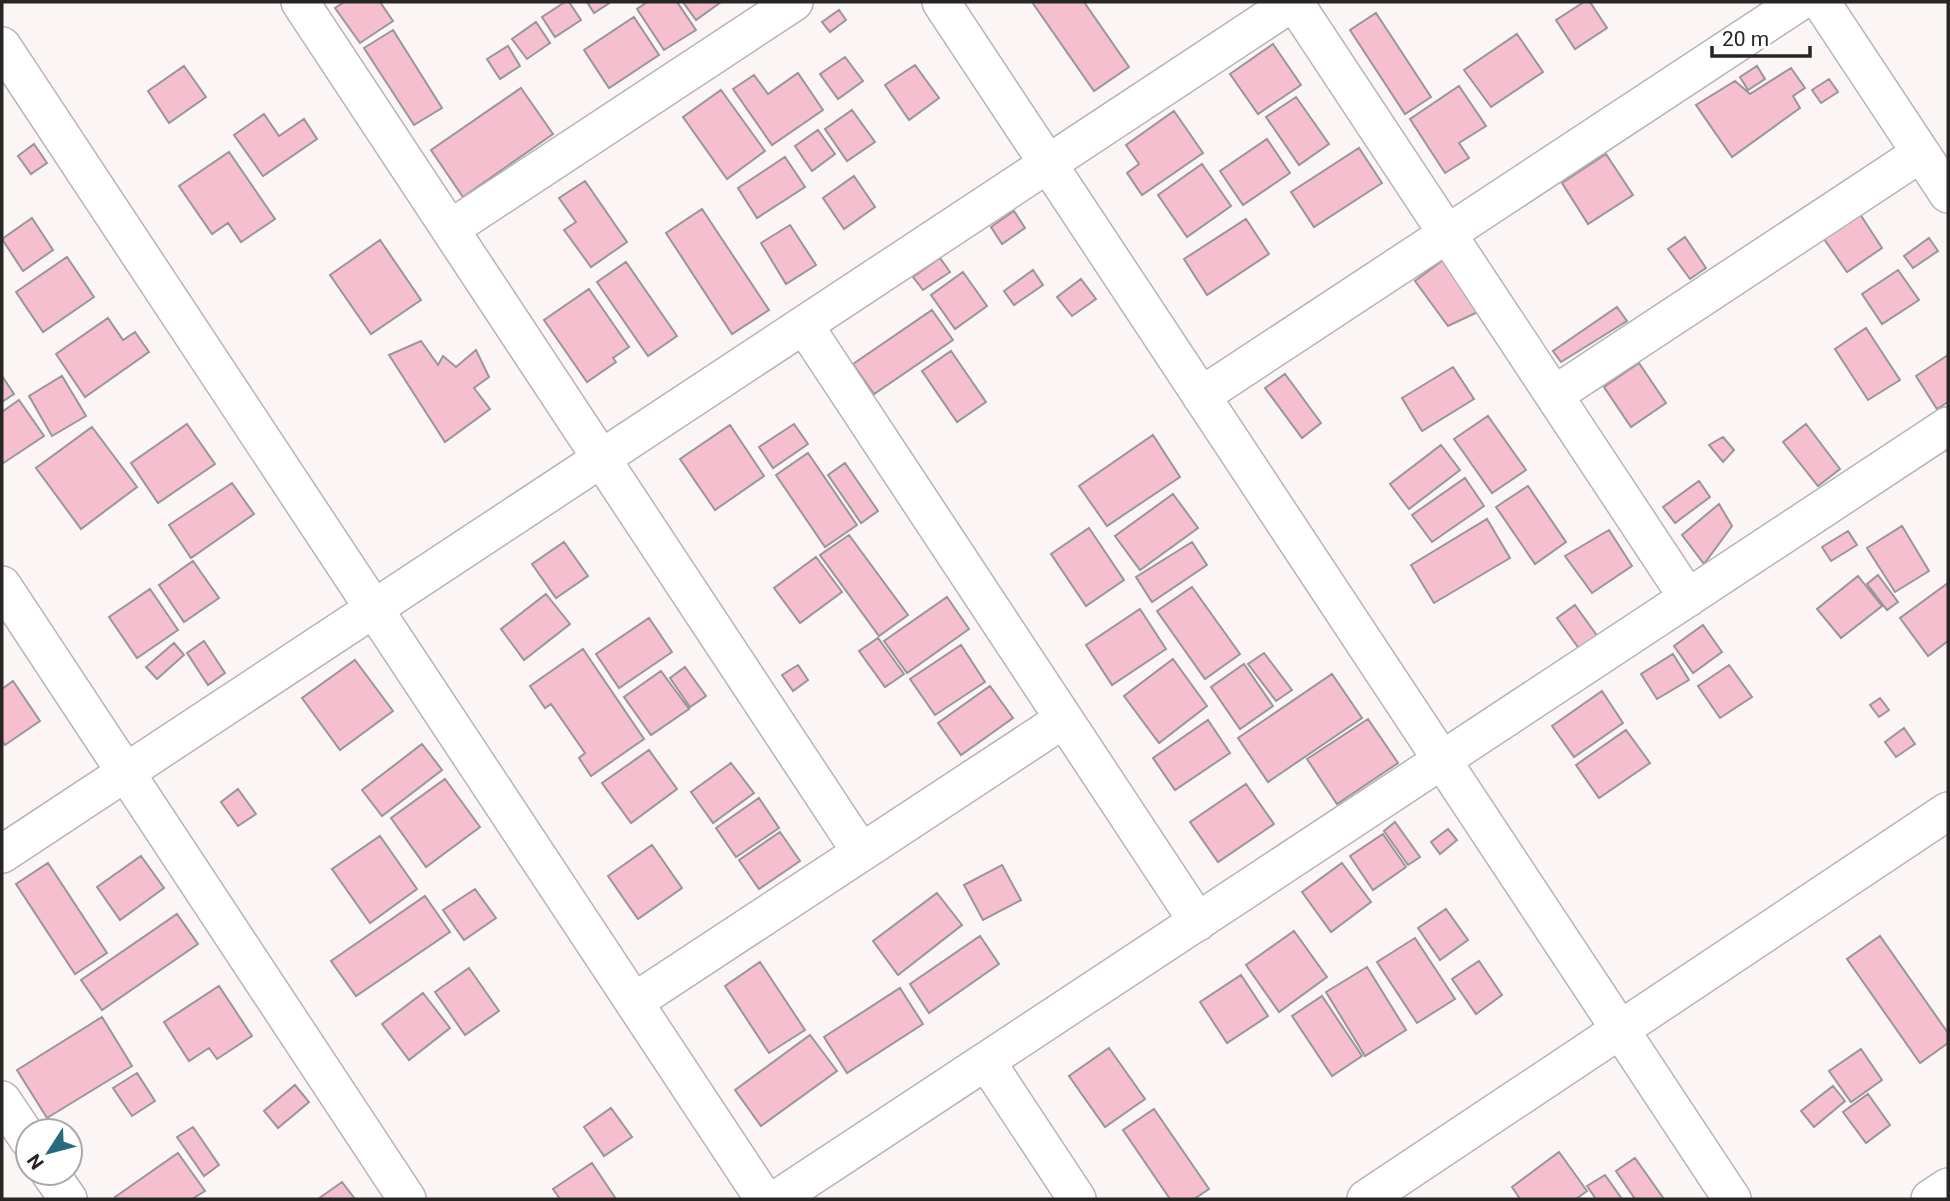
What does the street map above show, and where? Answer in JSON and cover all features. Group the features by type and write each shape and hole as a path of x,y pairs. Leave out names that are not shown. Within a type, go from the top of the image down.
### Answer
{"street":[{"path":"300,2 861,852"},
{"path":"450,229 794,2"},
{"path":"941,2 1732,1199"},
{"path":"2,854 1294,2 1688,598"},
{"path":"1201,396 1799,2"},
{"path":"1822,2 1948,194"},
{"path":"2,46 764,1199"},
{"path":"1554,396 1921,153"},
{"path":"804,325 1198,922"},
{"path":"777,1199 1948,426"},
{"path":"2,585 407,1199"},
{"path":"634,1002 1064,719"},
{"path":"1366,1199 1948,811"},
{"path":"986,1061 1077,1199"},
{"path":"2,1100 14,1118"},
{"path":"1930,1199 1948,1187"}],"building":[{"path":"344,2 380,2 393,21 360,43 335,8"},
{"path":"569,2 581,20 555,37 542,17"},
{"path":"587,2 611,2 594,13"},
{"path":"647,2 677,2 696,30 664,50 637,9"},
{"path":"683,2 721,2 696,20"},
{"path":"1032,2 1084,2 1129,67 1094,91"},
{"path":"1584,2 1590,2 1607,28 1575,49 1556,20"},
{"path":"839,10 846,20 830,32 822,22"},
{"path":"1376,13 1431,97 1405,114 1350,30"},
{"path":"634,17 659,55 609,88 584,50"},
{"path":"536,22 550,43 527,59 512,39"},
{"path":"393,30 442,108 414,125 364,48"},
{"path":"1517,34 1543,72 1491,107 1464,70"},
{"path":"1273,44 1301,85 1258,114 1230,74"},
{"path":"508,46 520,66 500,79 487,59"},
{"path":"845,57 863,81 838,99 820,74"},
{"path":"915,65 939,98 909,120 885,85"},
{"path":"184,66 206,97 169,123 148,91"},
{"path":"1757,66 1765,79 1748,90 1740,77"},
{"path":"1791,68 1805,88 1793,96 1800,108 1732,157 1696,105 1735,81 1750,94"},
{"path":"798,73 823,110 772,145 733,89 754,75 768,94"},
{"path":"1829,79 1838,92 1821,103 1812,90"},
{"path":"1459,86 1486,126 1459,143 1469,158 1445,173 1410,119"},
{"path":"521,88 553,134 463,197 431,150"},
{"path":"721,90 765,151 727,179 683,117"},
{"path":"1296,97 1329,144 1299,165 1266,117"},
{"path":"852,110 875,142 847,161 825,129"},
{"path":"1174,111 1203,153 1142,195 1127,173 1139,164 1126,145"},
{"path":"264,114 279,136 304,119 317,139 263,176 234,135"},
{"path":"818,130 835,154 812,171 795,146"},
{"path":"1267,139 1290,173 1243,205 1220,171"},
{"path":"34,144 47,163 31,174 18,156"},
{"path":"1359,148 1382,183 1314,227 1291,192"},
{"path":"229,152 275,219 241,242 228,223 212,234 179,186"},
{"path":"1606,154 1633,195 1588,224 1562,183"},
{"path":"785,157 805,187 757,218 738,188"},
{"path":"1202,164 1231,206 1187,237 1158,195"},
{"path":"854,176 875,207 844,229 823,198"},
{"path":"585,181 627,242 591,267 564,230 576,222 559,198"},
{"path":"702,209 769,310 732,334 666,233"},
{"path":"1014,211 1025,228 1002,244 991,227"},
{"path":"1860,214 1882,248 1847,272 1824,239"},
{"path":"32,218 53,250 23,271 2,239"},
{"path":"1246,219 1269,254 1207,295 1184,259"},
{"path":"790,225 816,265 786,284 761,243"},
{"path":"1685,237 1706,268 1690,279 1668,249"},
{"path":"1929,238 1938,251 1913,268 1904,256"},
{"path":"380,240 421,300 371,334 330,275"},
{"path":"67,257 94,297 43,332 16,292"},
{"path":"1447,257 1482,310 1448,326 1415,281"},
{"path":"940,258 950,272 923,290 913,277"},
{"path":"626,262 677,336 648,356 597,282"},
{"path":"1033,270 1043,285 1014,305 1004,291"},
{"path":"1898,270 1919,300 1882,324 1862,294"},
{"path":"963,272 987,306 955,329 931,295"},
{"path":"1081,279 1096,299 1072,316 1057,297"},
{"path":"589,289 629,347 613,358 616,362 587,382 544,320"},
{"path":"1617,307 1627,321 1561,362 1553,351"},
{"path":"932,310 953,340 874,394 853,364"},
{"path":"108,318 123,340 135,332 149,352 85,397 56,354"},
{"path":"1866,328 1900,380 1868,400 1835,349"},
{"path":"421,341 438,365 443,356 456,367 476,350 489,377 474,388 490,409 445,442 389,355"},
{"path":"951,351 986,402 957,422 922,371"},
{"path":"1948,355 1948,402 1937,409 1916,376"},
{"path":"1639,363 1666,403 1631,427 1604,387"},
{"path":"1453,367 1474,399 1422,431 1402,398"},
{"path":"1285,374 1321,423 1302,438 1265,388"},
{"path":"2,376 14,394 2,402"},
{"path":"62,376 86,416 52,436 29,396"},
{"path":"19,400 44,436 2,464 2,412"},
{"path":"1488,416 1526,470 1492,493 1454,439"},
{"path":"187,424 215,464 158,503 131,463"},
{"path":"794,424 808,444 773,468 759,447"},
{"path":"1806,424 1840,469 1818,486 1783,442"},
{"path":"730,425 764,476 715,510 680,459"},
{"path":"92,427 137,487 81,529 36,468"},
{"path":"1153,435 1180,477 1107,526 1079,486"},
{"path":"1723,437 1734,450 1723,462 1709,445"},
{"path":"1441,445 1460,470 1409,509 1390,484"},
{"path":"808,453 857,525 825,547 776,475"},
{"path":"845,463 878,511 861,523 828,475"},
{"path":"1465,478 1484,506 1432,542 1412,515"},
{"path":"1699,481 1710,497 1675,523 1663,507"},
{"path":"232,483 254,514 191,558 169,525"},
{"path":"1528,486 1566,542 1535,564 1496,507"},
{"path":"1173,494 1198,528 1140,570 1115,536"},
{"path":"1719,504 1732,526 1704,564 1682,535"},
{"path":"1487,519 1510,558 1434,603 1411,565"},
{"path":"1902,526 1929,571 1895,592 1867,548"},
{"path":"1089,528 1124,580 1086,606 1051,554"},
{"path":"1609,530 1632,566 1592,593 1565,556"},
{"path":"1848,531 1857,545 1831,561 1822,547"},
{"path":"849,535 908,615 879,636 820,555"},
{"path":"564,542 588,576 556,598 532,564"},
{"path":"1192,542 1207,565 1152,602 1136,577"},
{"path":"816,557 842,592 800,623 774,588"},
{"path":"193,561 219,598 184,622 159,585"},
{"path":"1878,575 1898,602 1887,610 1867,584"},
{"path":"1858,576 1882,606 1841,638 1817,609"},
{"path":"1948,583 1948,641 1928,656 1900,618"},
{"path":"1192,587 1240,654 1205,679 1157,611"},
{"path":"150,589 178,630 137,658 109,617"},
{"path":"546,594 570,624 524,660 501,629"},
{"path":"947,597 969,629 907,673 884,641"},
{"path":"1575,605 1598,637 1580,650 1557,618"},
{"path":"1140,609 1166,649 1112,685 1086,645"},
{"path":"649,618 672,652 619,688 596,654"},
{"path":"1703,625 1722,652 1693,673 1674,646"},
{"path":"878,638 904,674 885,687 859,651"},
{"path":"204,641 225,673 208,685 187,653"},
{"path":"174,643 184,655 157,679 146,667"},
{"path":"961,645 985,682 935,715 910,679"},
{"path":"583,649 644,739 591,776 579,758 585,753 551,704 545,708 530,686"},
{"path":"1264,653 1292,690 1276,701 1248,664"},
{"path":"1673,654 1689,680 1657,699 1641,674"},
{"path":"1173,659 1207,706 1159,743 1124,696"},
{"path":"355,660 393,711 340,750 302,698"},
{"path":"1244,664 1273,706 1240,729 1211,687"},
{"path":"798,665 808,680 793,691 782,675"},
{"path":"1729,665 1752,697 1720,718 1698,686"},
{"path":"685,667 706,696 690,707 670,678"},
{"path":"661,671 689,709 651,735 624,697"},
{"path":"1332,674 1362,718 1268,782 1238,738"},
{"path":"13,681 40,721 5,745 2,741 2,689"},
{"path":"990,686 1013,718 961,755 938,723"},
{"path":"1602,691 1623,723 1574,757 1552,726"},
{"path":"1880,698 1889,710 1879,717 1870,705"},
{"path":"1368,719 1398,763 1337,804 1307,759"},
{"path":"1208,720 1230,753 1175,790 1153,758"},
{"path":"1904,728 1915,744 1896,757 1885,742"},
{"path":"1626,730 1650,763 1599,798 1576,765"},
{"path":"422,744 442,770 382,816 362,790"},
{"path":"649,750 677,789 631,823 602,783"},
{"path":"731,763 754,793 713,823 691,792"},
{"path":"445,779 480,827 426,867 391,818"},
{"path":"1246,784 1274,824 1218,862 1190,822"},
{"path":"238,789 256,814 238,826 221,802"},
{"path":"759,798 779,828 736,857 716,828"},
{"path":"1395,822 1420,857 1408,865 1384,831"},
{"path":"1448,829 1457,840 1440,854 1431,842"},
{"path":"780,832 800,861 759,889 739,860"},
{"path":"1383,834 1406,867 1373,890 1350,856"},
{"path":"380,836 417,889 370,923 332,869"},
{"path":"652,845 682,888 638,919 608,876"},
{"path":"141,856 164,888 120,920 97,887"},
{"path":"48,863 107,953 75,974 16,884"},
{"path":"1342,863 1371,902 1331,932 1302,892"},
{"path":"1002,865 1021,900 983,920 964,885"},
{"path":"475,889 496,918 464,940 443,910"},
{"path":"937,893 962,925 898,975 873,941"},
{"path":"425,896 450,932 356,996 331,961"},
{"path":"1446,909 1468,940 1440,960 1418,928"},
{"path":"177,914 198,944 102,1010 81,980"},
{"path":"1294,931 1327,977 1279,1012 1246,965"},
{"path":"980,936 999,964 929,1013 910,984"},
{"path":"1880,936 1948,1033 1948,1043 1920,1063 1847,959"},
{"path":"1415,938 1455,999 1417,1023 1377,962"},
{"path":"1479,961 1502,995 1476,1014 1452,979"},
{"path":"760,962 805,1030 769,1053 725,986"},
{"path":"1367,967 1406,1030 1365,1056 1326,992"},
{"path":"469,968 499,1011 465,1035 435,992"},
{"path":"1241,975 1268,1016 1227,1043 1200,1002"},
{"path":"219,986 252,1036 217,1059 209,1048 189,1061 164,1022"},
{"path":"900,988 923,1024 847,1073 824,1037"},
{"path":"423,993 450,1028 409,1060 382,1024"},
{"path":"1322,996 1362,1056 1332,1076 1292,1016"},
{"path":"102,1017 132,1066 49,1117 17,1070"},
{"path":"810,1035 837,1071 761,1126 735,1090"},
{"path":"1109,1048 1145,1099 1105,1127 1069,1076"},
{"path":"1861,1049 1882,1080 1851,1102 1829,1071"},
{"path":"137,1073 155,1101 132,1116 113,1088"},
{"path":"295,1085 309,1102 278,1128 264,1111"},
{"path":"1833,1086 1845,1101 1814,1127 1801,1111"},
{"path":"1868,1094 1890,1125 1866,1143 1843,1112"},
{"path":"611,1108 632,1137 604,1156 584,1127"},
{"path":"1154,1109 1209,1189 1194,1199 1170,1199 1123,1130"},
{"path":"193,1127 219,1165 204,1176 177,1137"},
{"path":"1559,1152 1587,1191 1576,1199 1520,1199 1512,1187"},
{"path":"178,1153 205,1191 192,1199 116,1199 115,1197"},
{"path":"1635,1158 1664,1199 1635,1199 1616,1171"},
{"path":"592,1163 616,1199 560,1199 553,1189"},
{"path":"1605,1175 1622,1199 1596,1199 1587,1186"},
{"path":"342,1182 355,1199 318,1199"}]}
